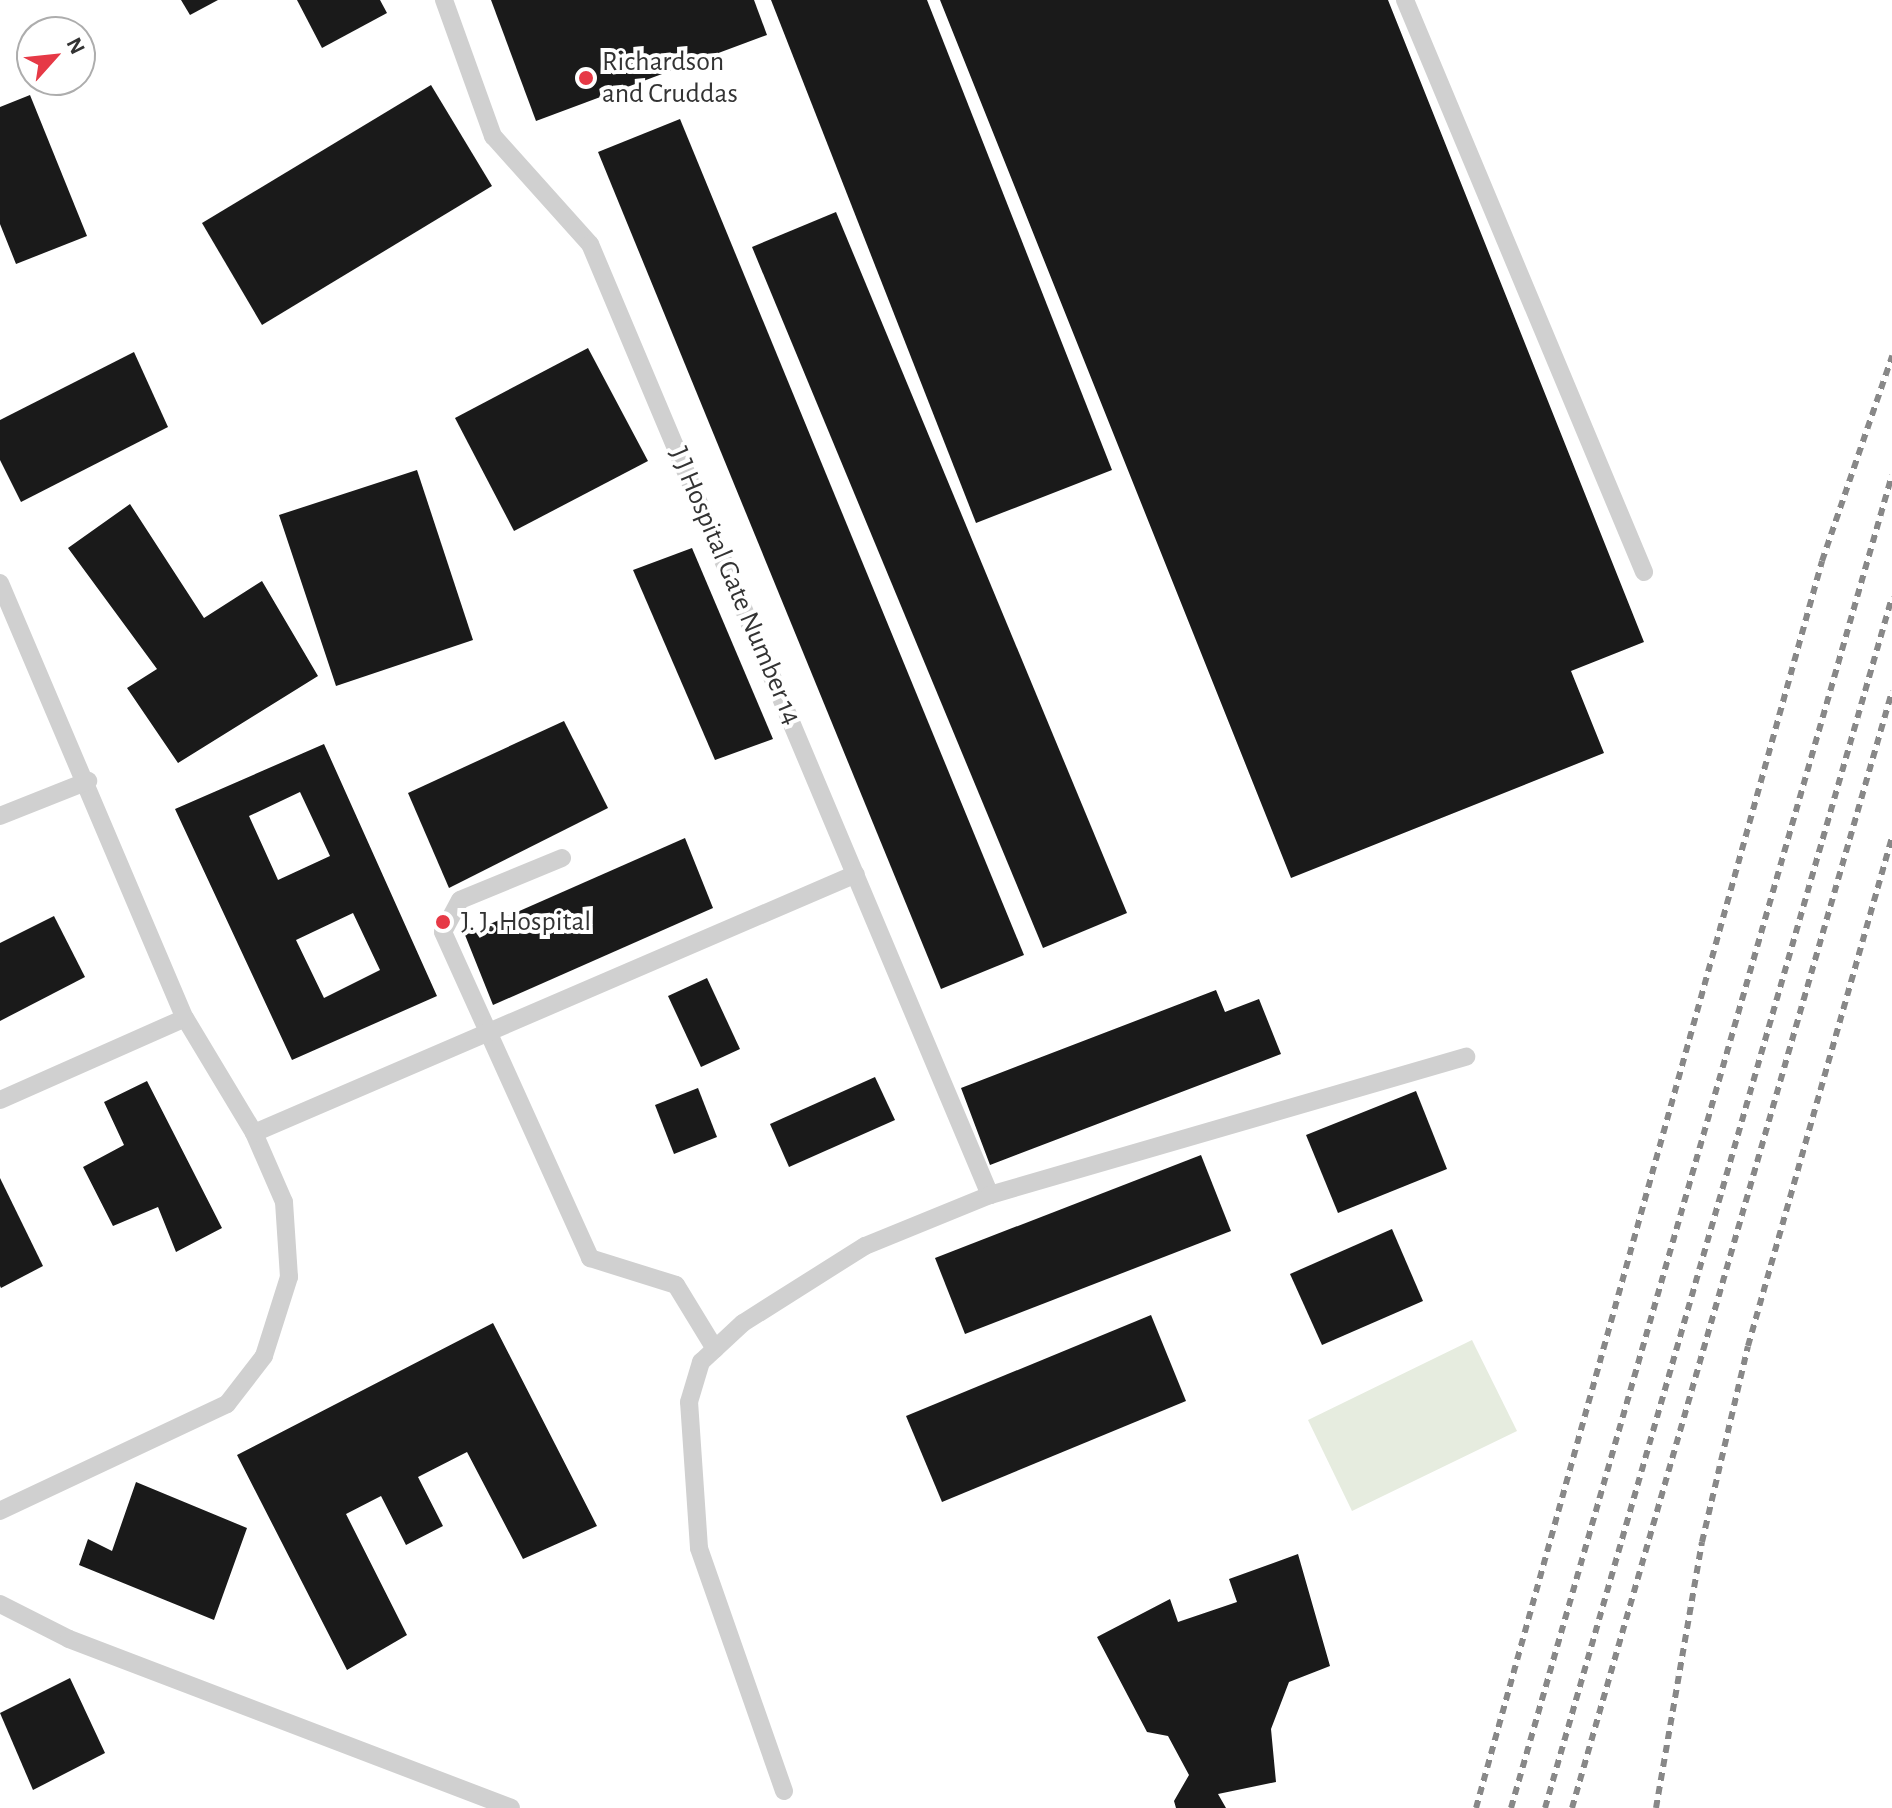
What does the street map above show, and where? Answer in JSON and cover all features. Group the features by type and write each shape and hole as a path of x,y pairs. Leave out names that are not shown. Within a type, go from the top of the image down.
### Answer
{"lane":[{"name":"J J Hospital Gate Number 14","path":"444,0 493,136 590,244 990,1195"},
{"path":"1405,0 1644,572"},
{"path":"0,583 88,781 185,1018 254,1133 284,1202 289,1277 264,1356 227,1404 0,1511"},
{"path":"0,816 88,781"},
{"path":"562,858 460,900 443,932 486,1034 590,1258 676,1285 715,1349"},
{"path":"254,1133 856,874"},
{"path":"0,1100 185,1018"},
{"path":"784,1791 699,1548 689,1402 701,1362 743,1323 865,1246 990,1195 1466,1057"},
{"path":"0,1604 69,1639 511,1808"}],"shaded area":[{"path":"1472,1340 1517,1431 1352,1511 1308,1420"}],"building":[{"path":"181,0 218,0 190,15"},
{"path":"297,0 380,0 387,13 322,48"},
{"name":"Richardson and Cruddas","path":"491,0 754,0 767,35 536,121"},
{"path":"771,0 927,0 1112,470 976,523"},
{"path":"940,0 1388,0 1644,642 1571,671 1604,753 1291,878"},
{"path":"431,85 492,186 262,325 202,223"},
{"path":"30,96 87,236 16,264 0,224 0,107"},
{"path":"680,119 1024,955 941,989 598,152"},
{"path":"836,212 1127,913 1043,948 752,247"},
{"path":"588,348 648,461 514,531 455,418"},
{"path":"134,352 168,427 21,502 0,460 0,420"},
{"path":"417,470 473,640 336,686 279,515"},
{"path":"130,504 204,618 262,581 318,676 178,763 127,688 157,669 68,548"},
{"path":"692,548 773,739 715,760 633,570"},
{"path":"564,721 608,808 449,888 408,793"},
{"path":"324,744 437,996 292,1060 175,809","holes":["300,792 330,856 278,880 249,816","353,913 380,970 324,998 296,940"]},
{"path":"685,838 713,908 493,1005 465,935"},
{"path":"54,916 85,977 0,1021 0,943"},
{"path":"707,978 740,1049 701,1067 668,996"},
{"path":"1216,990 1225,1012 1259,999 1281,1054 990,1165 961,1088"},
{"path":"875,1077 895,1120 789,1167 770,1124"},
{"path":"147,1081 222,1228 176,1252 158,1207 113,1226 83,1167 124,1145 104,1102"},
{"path":"698,1088 717,1137 674,1154 655,1105"},
{"path":"1416,1091 1447,1169 1338,1213 1306,1135"},
{"path":"1201,1155 1231,1231 965,1334 935,1258"},
{"path":"0,1178 43,1266 1,1288 0,1286"},
{"path":"1392,1229 1423,1301 1322,1345 1290,1274"},
{"path":"1151,1315 1186,1401 942,1502 906,1416"},
{"path":"493,1323 597,1526 523,1559 467,1452 418,1477 443,1526 406,1545 381,1496 346,1514 407,1635 347,1670 237,1455"},
{"path":"136,1482 247,1528 214,1620 79,1565 88,1539 112,1551"},
{"path":"1298,1554 1330,1666 1289,1682 1271,1729 1276,1782 1218,1794 1226,1808 1176,1808 1174,1801 1189,1775 1168,1736 1147,1732 1097,1637 1170,1599 1178,1622 1237,1602 1229,1579"},
{"path":"70,1678 105,1753 33,1790 0,1713"}],"railway":[{"path":"1476,1808 1822,561 1892,356"},
{"path":"1511,1808 1892,475"},
{"path":"1545,1808 1892,597"},
{"path":"1572,1808 1892,691"},
{"path":"1656,1808 1702,1542 1748,1346 1892,837"}],"place":[{"name":"Richardson and Cruddas","path":"586,78"},
{"name":"J. J. Hospital","path":"443,922"}]}
